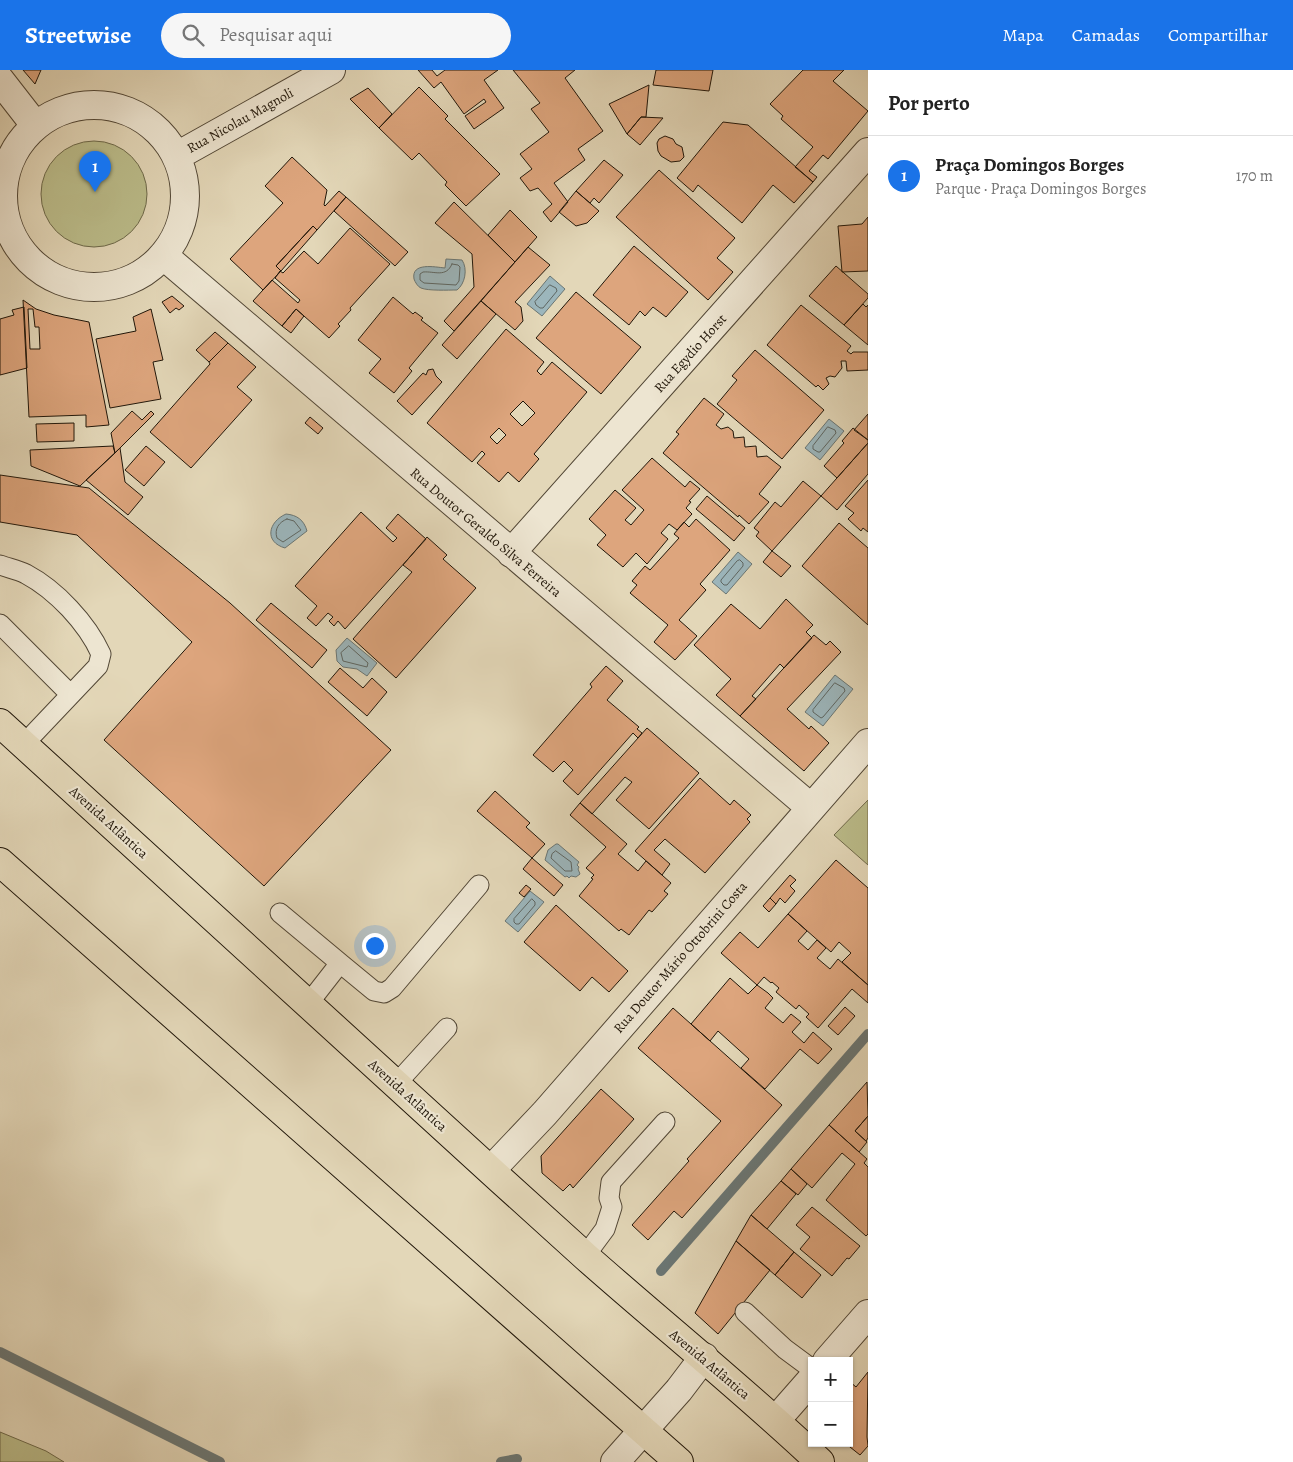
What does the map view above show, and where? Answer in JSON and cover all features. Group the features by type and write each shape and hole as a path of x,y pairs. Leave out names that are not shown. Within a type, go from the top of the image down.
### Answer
{"main road":[{"name":"Avenida Atlântica","path":"0,722 585,1256 776,1420 820,1462"},
{"path":"0,862 679,1462"}],"street":[{"name":"Rua Nicolau Magnoli","path":"177,156 331,70"},
{"path":"0,80 35,125"},
{"path":"86,105 114,106 139,116 161,133 177,156 185,181 186,208 178,233 164,256 141,275 114,286 85,287 56,280 7,245 2,192 6,167 18,144 35,125 59,111 86,105"},
{"name":"Rua Egydio Horst","path":"511,554 868,152"},
{"name":"Rua Doutor Geraldo Silva Ferreira","path":"164,256 511,554 810,807"},
{"name":"Rua Doutor Mário Ottobrini Costa","path":"491,1170 551,1105 868,743"},
{"path":"830,1357 868,1314"},
{"path":"615,1462 679,1390 704,1357"},
{"path":"776,1420 808,1384"}],"lane":[{"path":"0,565 25,573 64,601 96,643 101,654 98,666 24,744"},
{"path":"0,624 70,694"},
{"path":"280,913 374,991 384,993 392,988 479,885"},
{"path":"308,1004 340,963"},
{"path":"396,1084 448,1028"},
{"path":"585,1256 605,1229 612,1207 609,1198 611,1182 665,1122"},
{"path":"745,1312 785,1349 808,1366"}],"green space":[{"path":"94,141 114,145 131,157 143,174 147,194 143,214 131,231 114,243 94,247 74,243 57,231 45,214 41,194 45,174 57,157 74,145"},
{"path":"868,800 868,865 834,835"},
{"path":"0,1432 46,1451 64,1462 0,1462"}],"water":[{"path":"446,259 462,260 464,264 465,276 460,287 457,290 438,290 419,287 414,279 416,270 425,267 445,268"},
{"path":"550,276 565,289 542,316 527,304"},
{"path":"829,419 844,431 820,460 805,448"},
{"path":"286,514 299,519 307,531 285,548 274,541 271,537 271,532 275,522"},
{"path":"738,552 752,564 726,594 712,582"},
{"path":"347,638 377,663 367,676 357,669 343,667 337,661 336,650"},
{"path":"835,675 853,689 823,726 805,712"},
{"path":"556,844 579,862 577,865 580,874 576,877 565,877 545,860 548,850"},
{"path":"530,891 544,902 518,932 505,921"}],"building":[{"path":"23,70 41,70 35,84"},
{"path":"418,70 432,70 437,76 445,70 498,70 484,80 504,108 474,129 465,116 486,102 484,99 464,114 441,82 434,88"},
{"path":"513,70 575,70 565,78 603,131 578,149 585,160 554,183 568,202 551,222 543,212 552,204 538,188 530,191 520,178 532,169 520,154 549,132 531,109 540,103"},
{"path":"656,70 713,70 709,91 653,85"},
{"path":"803,70 844,70 833,81 868,111 828,159 823,155 809,171 817,177 813,182 795,167 813,147 781,119 783,116 770,104"},
{"path":"649,85 646,117 641,117 627,134 609,104"},
{"path":"419,87 448,116 445,119 500,174 466,206 445,185 447,182 419,153 412,160 379,128"},
{"path":"368,88 392,114 379,128 350,99"},
{"path":"641,117 663,118 640,145 627,134"},
{"path":"723,122 748,125 813,182 794,203 773,185 742,223 698,185 693,192 677,178"},
{"path":"665,136 673,139 676,144 682,147 684,157 680,161 671,162 661,156 658,151 657,143 659,139"},
{"path":"292,157 327,190 325,206 339,191 346,197 317,230 313,226 276,266 281,271 263,290 230,259 283,203 265,186"},
{"path":"604,160 623,175 599,203 594,198 590,203 576,191"},
{"path":"659,170 735,238 717,258 733,272 708,300 616,217"},
{"path":"576,191 599,211 587,223 576,226 559,212"},
{"path":"346,197 408,252 395,266 334,211"},
{"path":"454,202 515,262 454,331 444,321 474,287 472,254 435,223"},
{"path":"510,210 537,237 515,262 488,235"},
{"path":"868,217 868,271 842,272 838,226 862,224"},
{"path":"313,226 317,230 281,271 276,266"},
{"path":"350,228 390,264 350,308 351,310 338,324 340,326 329,338 296,309 282,326 253,301 272,280 298,303 300,300 275,278 280,271 283,273 304,251 318,264"},
{"path":"634,246 688,292 666,317 653,307 645,316 640,311 629,325 593,295"},
{"path":"528,247 550,265 515,302 521,307 523,321 515,330 481,301"},
{"path":"836,266 868,294 868,298 844,325 809,296"},
{"path":"576,292 641,347 601,394 536,338"},
{"path":"172,296 184,306 179,310 176,308 170,313 162,302"},
{"path":"393,297 413,314 415,312 423,318 421,320 438,333 409,368 412,371 394,393 369,373 381,359 358,340"},
{"path":"23,300 36,309 54,315 89,322 109,425 86,427 86,415 29,417","holes":["28,309 33,309 35,327 39,327 40,349 30,349"]},
{"path":"481,301 496,314 457,359 442,345"},
{"path":"863,304 866,307 868,305 868,345 844,325"},
{"path":"801,305 851,346 847,351 851,354 853,352 868,352 868,370 847,371 846,361 841,361 842,368 835,377 830,376 826,378 829,384 823,390 818,385 816,387 767,345"},
{"path":"24,307 27,368 0,375 0,319 14,315 12,310"},
{"path":"151,309 163,360 153,362 161,399 110,408 96,339 136,331 133,317"},
{"path":"296,309 304,316 291,333 282,326"},
{"path":"506,329 544,362 537,371 541,375 552,362 587,392 534,454 539,459 519,482 508,472 499,482 477,463 485,454 482,451 472,462 427,423","holes":["523,401 535,413 522,426 510,414","499,428 506,435 497,444 490,437"]},
{"path":"215,332 228,343 209,362 196,350"},
{"path":"228,343 256,367 237,387 252,400 191,468 150,432 210,364 209,362"},
{"path":"755,350 824,410 782,459 717,404 737,380 732,376"},
{"path":"433,369 436,376 442,382 412,415 397,401 423,373 426,375 428,370"},
{"path":"704,398 724,414 716,425 721,429 728,427 733,431 734,438 744,437 745,447 756,446 757,457 767,456 781,467 759,494 769,502 749,524 739,515 738,517 663,453 679,434 676,432"},
{"path":"132,411 142,420 151,411 154,414 115,453 111,433"},
{"path":"868,414 868,440 854,430"},
{"path":"310,417 323,428 318,434 305,423"},
{"path":"74,423 74,441 37,442 36,424"},
{"path":"853,428 868,440 868,443 837,478 824,466 844,443 842,441"},
{"path":"868,443 868,474 837,510 821,496"},
{"path":"113,446 115,453 80,486 31,466 30,450"},
{"path":"146,446 165,462 144,486 125,470"},
{"path":"120,448 125,482 143,497 128,515 86,480"},
{"path":"652,458 685,487 690,481 700,489 689,501 691,502 686,508 692,514 677,530 669,524 661,533 668,539 647,564 636,553 623,567 597,545 606,535 589,519 615,490 636,508 625,520 631,525 644,510 622,490"},
{"path":"0,475 89,488 230,603 391,750 264,886 104,740 192,642 77,535 0,522"},
{"path":"868,480 868,532 863,528 861,531 848,519 854,513 845,506"},
{"path":"803,481 821,496 772,551 756,536 759,532 754,528 775,502 781,507"},
{"path":"707,496 745,528 734,541 696,509"},
{"path":"361,512 393,542 397,538 386,528 398,514 426,539 345,629 338,621 334,626 329,621 333,617 328,613 316,626 307,618 317,606 295,586"},
{"path":"696,519 730,550 700,584 706,590 679,620 697,636 675,660 654,642 668,625 630,593 637,585 632,581 645,566 650,570 679,538 674,534 684,522 689,527"},
{"path":"839,523 868,548 868,625 802,566"},
{"path":"427,537 447,555 443,559 476,588 396,678 353,639 412,572 403,565"},
{"path":"772,551 791,566 781,577 763,562"},
{"path":"786,599 813,625 806,632 812,638 784,668 780,664 752,696 756,699 740,716 716,695 731,679 694,645 731,604 760,629"},
{"path":"271,603 327,650 312,668 256,620"},
{"path":"814,635 826,645 830,641 841,652 787,709 809,729 811,726 829,743 804,771 740,716"},
{"path":"606,666 623,681 607,700 639,727 637,729 642,733 638,738 633,733 578,795 563,781 573,770 564,761 553,772 533,755 592,687 590,684"},
{"path":"340,668 363,688 372,678 387,692 367,716 328,682"},
{"path":"647,728 699,773 649,829 616,800 632,782 625,777 592,814 580,803"},
{"path":"700,778 730,805 734,800 751,815 747,819 750,822 705,873 665,839 654,850 670,864 662,875 635,851"},
{"path":"495,791 530,823 526,827 545,844 532,858 477,811"},
{"path":"580,803 627,844 618,854 638,871 646,861 671,883 664,891 668,894 652,912 649,910 629,935 621,929 619,931 579,896 593,879 591,878 594,875 586,868 606,847 570,815"},
{"path":"532,858 563,885 554,896 523,869"},
{"path":"836,860 868,888 868,985 842,962 851,953 839,942 831,952 788,914"},
{"path":"790,875 796,880 790,886 795,891 785,903 780,898 776,904 770,898"},
{"path":"526,885 531,889 524,897 519,893"},
{"path":"770,898 776,904 769,912 763,906"},
{"path":"556,905 628,971 609,992 592,977 580,991 524,942"},
{"path":"788,914 807,931 798,941 808,950 817,940 826,948 817,958 830,969 838,959 868,985 868,1003 852,989 818,1028 806,1017 809,1014 799,1005 796,1009 776,992 779,988 772,982 764,977 757,985 721,953 740,932 758,948"},
{"path":"730,978 748,994 757,985 768,993 773,998 765,1008 783,1023 791,1014 801,1022 792,1032 804,1043 813,1032 832,1049 818,1064 800,1049 765,1089 741,1068 749,1059 718,1031 710,1041 691,1024"},
{"path":"845,1007 855,1016 838,1035 828,1026"},
{"path":"673,1008 782,1105 682,1218 674,1211 648,1240 632,1225 689,1161 687,1159 721,1121 638,1048"},
{"path":"867,1082 868,1116 855,1131 867,1142 859,1152 829,1125"},
{"path":"601,1089 634,1119 573,1188 570,1184 563,1191 542,1173 541,1156"},
{"path":"868,1116 868,1138 866,1141 855,1131"},
{"path":"829,1125 867,1159 864,1163 868,1167 868,1234 866,1236 826,1200 855,1164 842,1153 812,1188 791,1169"},
{"path":"791,1169 807,1184 798,1195 781,1181"},
{"path":"781,1181 796,1194 767,1229 751,1215"},
{"path":"812,1207 860,1246 832,1276 800,1249 810,1237 796,1225"},
{"path":"751,1215 794,1252 775,1275 736,1241"},
{"path":"736,1241 770,1270 718,1334 695,1313"},
{"path":"794,1252 821,1275 802,1298 775,1275"},
{"path":"868,1372 868,1446 860,1455 850,1447 853,1447 853,1384 856,1387"}],"waterway":[{"path":"661,1271 868,1034"},
{"path":"0,1352 220,1462"},
{"path":"501,1462 517,1459"}],"place":[{"name":"Praça Domingos Borges","path":"95,192"}]}
